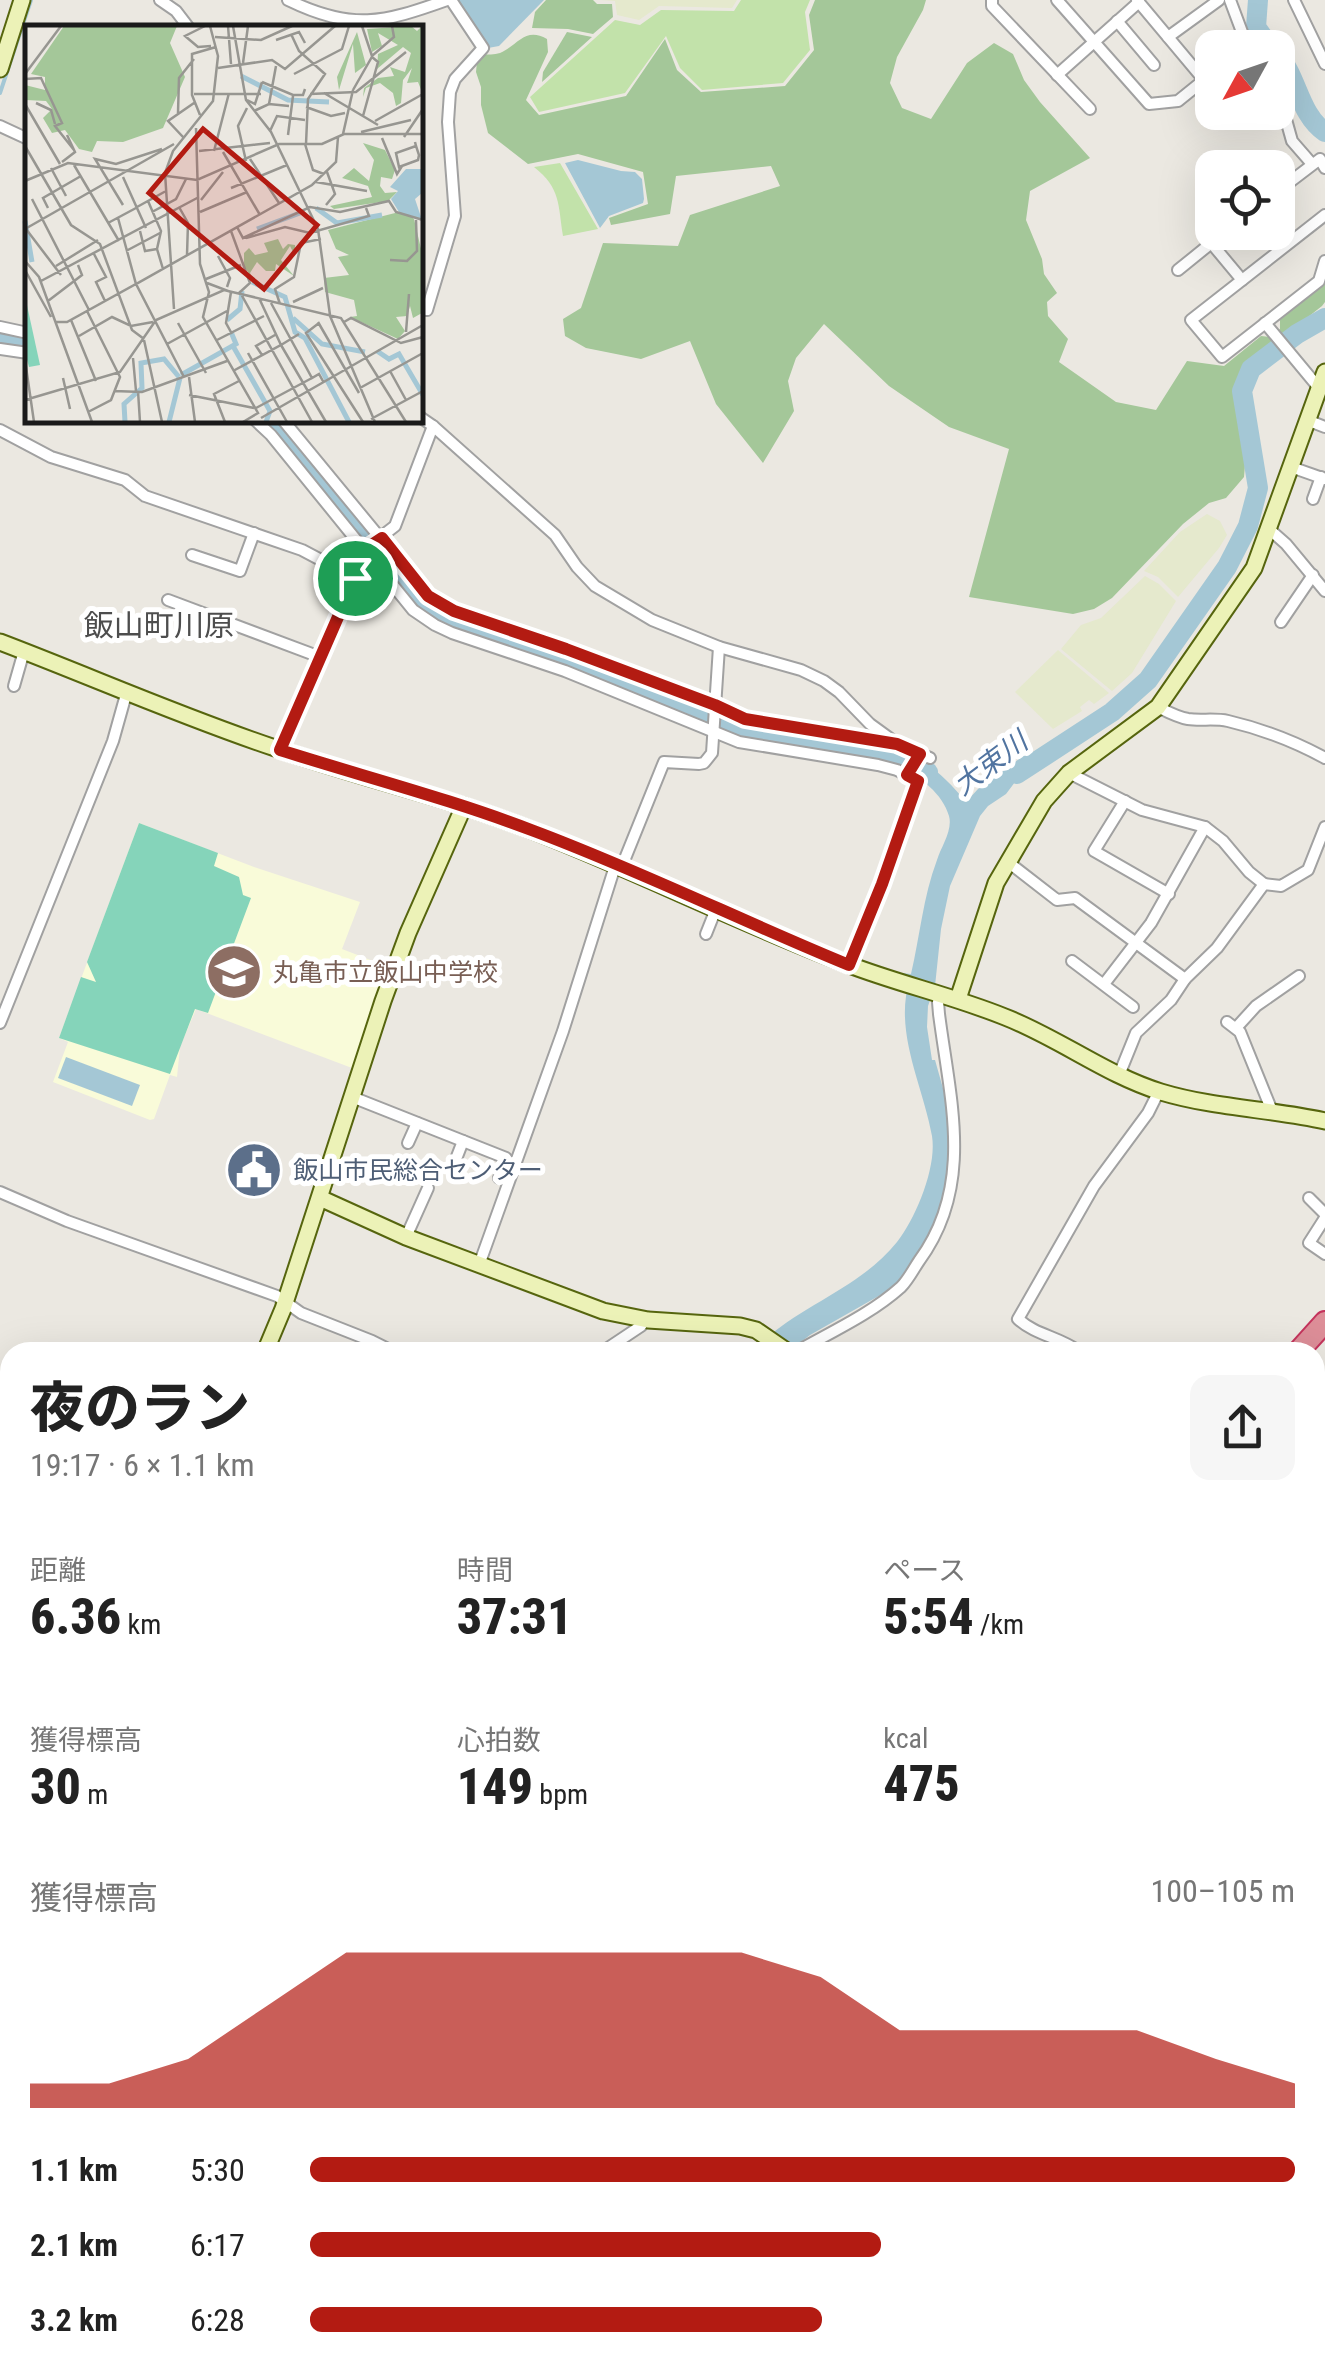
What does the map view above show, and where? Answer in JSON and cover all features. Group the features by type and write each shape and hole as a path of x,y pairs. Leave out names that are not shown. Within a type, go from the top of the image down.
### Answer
{"highway":[{"path":"1307,1342 1325,1322"}],"street":[{"path":"0,69 22,0"},
{"path":"160,0 176,10 186,25"},
{"path":"288,0 332,18 358,21 392,19 449,0 483,48 455,79 450,92 448,122 456,216 427,310 422,309"},
{"path":"992,0 992,6 1090,109"},
{"path":"1057,0 1094,42 1149,104 1178,101 1204,80 1138,1 1118,21 1094,42 1057,75"},
{"path":"1168,37 1219,0"},
{"path":"1230,0 1241,30"},
{"path":"1294,0 1325,64"},
{"path":"1118,21 1154,64"},
{"path":"0,126 25,138"},
{"path":"1289,130 1292,141 1312,164"},
{"path":"1295,178 1320,159 1325,168"},
{"path":"1325,214 1191,320 1222,357 1319,281 1325,262"},
{"path":"1178,270 1204,250"},
{"path":"1217,250 1242,280"},
{"path":"1265,323 1318,388"},
{"path":"0,327 25,331"},
{"path":"0,348 25,352"},
{"path":"958,1000 996,883 1044,801 1070,773 1158,707 1254,568 1325,372"},
{"path":"422,418 555,535 596,586 652,620 719,647 801,670 824,681 870,724 897,744 923,756"},
{"path":"1307,420 1325,427"},
{"path":"258,422 412,610 435,625 565,671 739,742 878,765 918,781 849,965"},
{"path":"285,422 428,596 440,605 745,719 897,744"},
{"path":"280,750 362,569 365,549 392,530 398,520 433,426"},
{"path":"0,430 52,457 125,480 145,496 312,554 355,578"},
{"path":"1291,467 1323,478 1313,499"},
{"path":"1269,529 1325,591"},
{"path":"192,555 240,571 254,533"},
{"path":"1282,622 1313,574"},
{"path":"168,600 320,657"},
{"path":"0,642 280,750 536,831 849,965 1033,1028 1159,1092 1325,1121"},
{"path":"478,1264 563,1032 619,864 664,762 704,763 712,753 719,647"},
{"path":"14,686 24,652"},
{"path":"0,1023 113,741 127,691"},
{"path":"1158,707 1191,720 1225,720 1280,736 1325,758"},
{"path":"1070,773 1142,810 1204,827 1264,884 1281,886 1308,870 1320,858 1325,826"},
{"path":"1125,801 1094,852 1169,894"},
{"path":"268,1342 286,1301 383,1000 464,806"},
{"path":"1104,984 1169,894 1204,827"},
{"path":"1008,862 1057,900 1075,898 1185,979"},
{"path":"1120,1075 1136,1033 1217,948 1264,884"},
{"path":"706,934 716,909"},
{"path":"1072,961 1133,1007"},
{"path":"1272,1111 1240,1032 1232,1025 1299,976"},
{"path":"813,1342 876,1306 904,1284 943,1220 956,1147 937,994"},
{"path":"1065,1342 1018,1319 1094,1186 1159,1092"},
{"path":"352,1097 506,1158 499,1178"},
{"path":"408,1143 416,1123"},
{"path":"456,1159 463,1141"},
{"path":"406,1237 428,1188"},
{"path":"0,1192 66,1221 228,1276 286,1301 301,1313 374,1342"},
{"path":"320,1198 406,1237 603,1311 645,1320 740,1326 756,1330 773,1342"},
{"path":"1309,1198 1325,1216 1309,1243 1325,1254"},
{"path":"617,1342 645,1320"}],"shaded area":[{"path":"546,0 612,4 613,17 593,34 532,28 535,12"},
{"path":"600,0 737,0 732,8 659,6 639,20 617,15 615,1"},
{"path":"815,0 926,0 897,57 890,83 902,108 931,119 967,63 994,43 1013,54 1024,80 1040,102 1090,158 1030,191 1026,220 1044,274 1057,293 1047,302 1048,316 1068,339 1059,362 1116,402 1156,410 1187,361 1224,366 1261,336 1270,337 1280,329 1280,320 1325,282 1322,306 1249,364 1238,386 1251,451 1244,477 1226,498 1209,503 1183,524 1112,598 1094,609 1073,614 969,597 1009,449 949,427 889,386 824,324 796,358 788,381 794,411 763,463 716,404 690,341 641,359 586,348 565,336 563,319 581,308 603,243 678,246 690,215 780,186 771,166 676,176 670,214 611,225 609,218 648,204 643,172 578,154 528,164 488,133 476,72 482,55 500,53 527,36 547,39 548,52 526,100 539,115 626,96 665,39 677,70 701,92 785,86 814,50 809,15"},
{"path":"567,32 592,37 542,82 543,72"},
{"path":"1207,514 1220,521 1227,535 1178,597 1158,577 1144,571 1180,532"},
{"path":"1145,576 1176,601 1132,673 1112,691 1061,649 1081,625 1101,618"},
{"path":"1058,650 1109,693 1094,704 1089,700 1080,707 1082,711 1053,729 1015,692"},
{"name":"丸亀市立飯山中学校","path":"139,823 360,902 342,949 386,966 352,1068 196,1009 180,1047 177,1077 170,1075 154,1119 53,1082 68,1042 59,1038"}],"green space":[{"path":"741,0 810,0 805,12 810,50 783,83 702,90 680,68 666,36 625,93 539,112 530,97 615,20 640,25 661,10 734,11"},
{"path":"560,163 598,229 563,236 554,190 534,167"},
{"path":"139,823 218,853 214,866 239,877 243,895 251,898 208,1013 195,1009 170,1074 59,1038 81,977 96,982 87,962"}],"water":[{"path":"458,0 544,0 499,46 488,48"},
{"path":"578,160 635,172 642,179 643,203 609,216 600,228 565,163"},
{"path":"1030,751 1039,768 1015,782 980,816 950,886 927,1027 932,1060 946,1099 951,1139 944,1204 920,1251 884,1293 801,1342 762,1342 881,1259 897,1242 924,1192 932,1136 907,1038 905,1018 910,979 900,976 911,974 928,888 950,821 936,793 901,766 908,753 940,774 966,802"},
{"path":"66,1057 140,1085 132,1106 58,1078"}],"waterway":[{"path":"0,93 31,0"},
{"path":"1258,0 1258,30"},
{"path":"1295,85 1310,116 1325,132"},
{"name":"大束川","path":"1017,774 1112,712 1148,680 1227,567 1248,526 1258,488 1242,391 1251,369 1325,318"},
{"path":"0,337 25,341"},
{"path":"273,422 423,605 450,620 748,731 899,758 928,772"}],"place":[{"name":"丸亀市立飯山中学校","path":"234,972"},
{"name":"飯山市民総合センター","path":"254,1170"}],"district":[{"name":"飯山町川原","path":"159,626"}],"route":[{"path":"382,538 428,596 454,611 566,649 745,719 897,744 920,754 907,775 918,781 849,965 536,831 280,750 355,578 362,569 366,547 382,538"}]}
